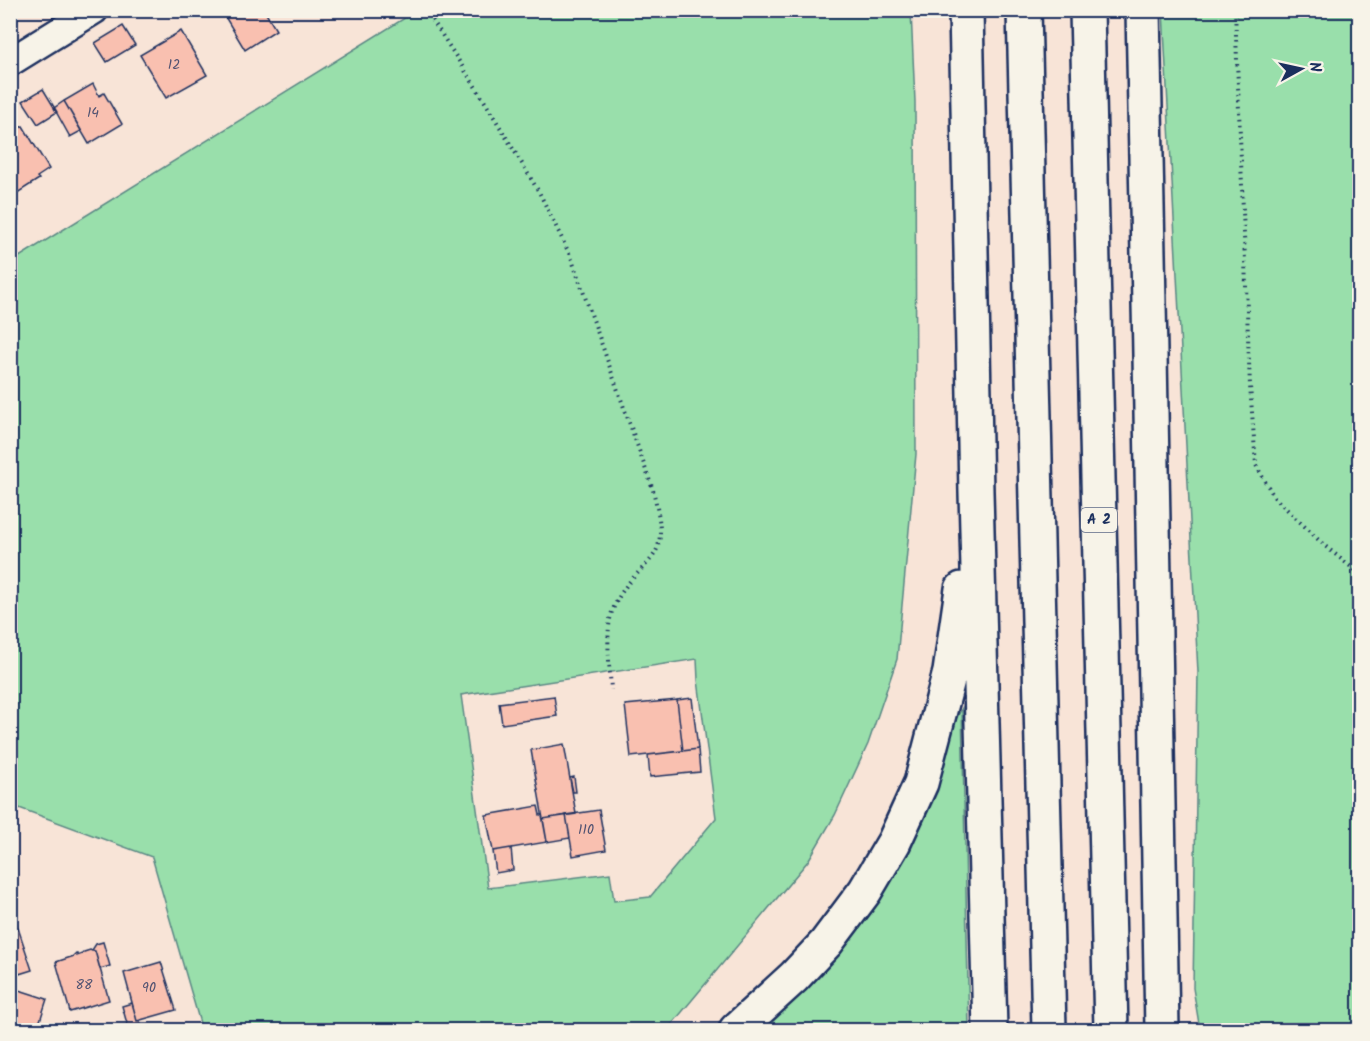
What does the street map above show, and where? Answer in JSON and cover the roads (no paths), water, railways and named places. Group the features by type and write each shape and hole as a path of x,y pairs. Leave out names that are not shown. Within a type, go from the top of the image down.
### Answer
{"highway":[{"path":"966,10 990,1030"},
{"path":"1024,10 1049,1030"},
{"name":"A 2","path":"1086,10 1111,1030"},
{"path":"1143,10 1162,1030"},
{"path":"736,1030 826,943 865,891 894,842 921,783 950,672 976,492"},
{"path":"1159,910 1182,1030"}],"street":[{"path":"10,62 94,10"}]}
